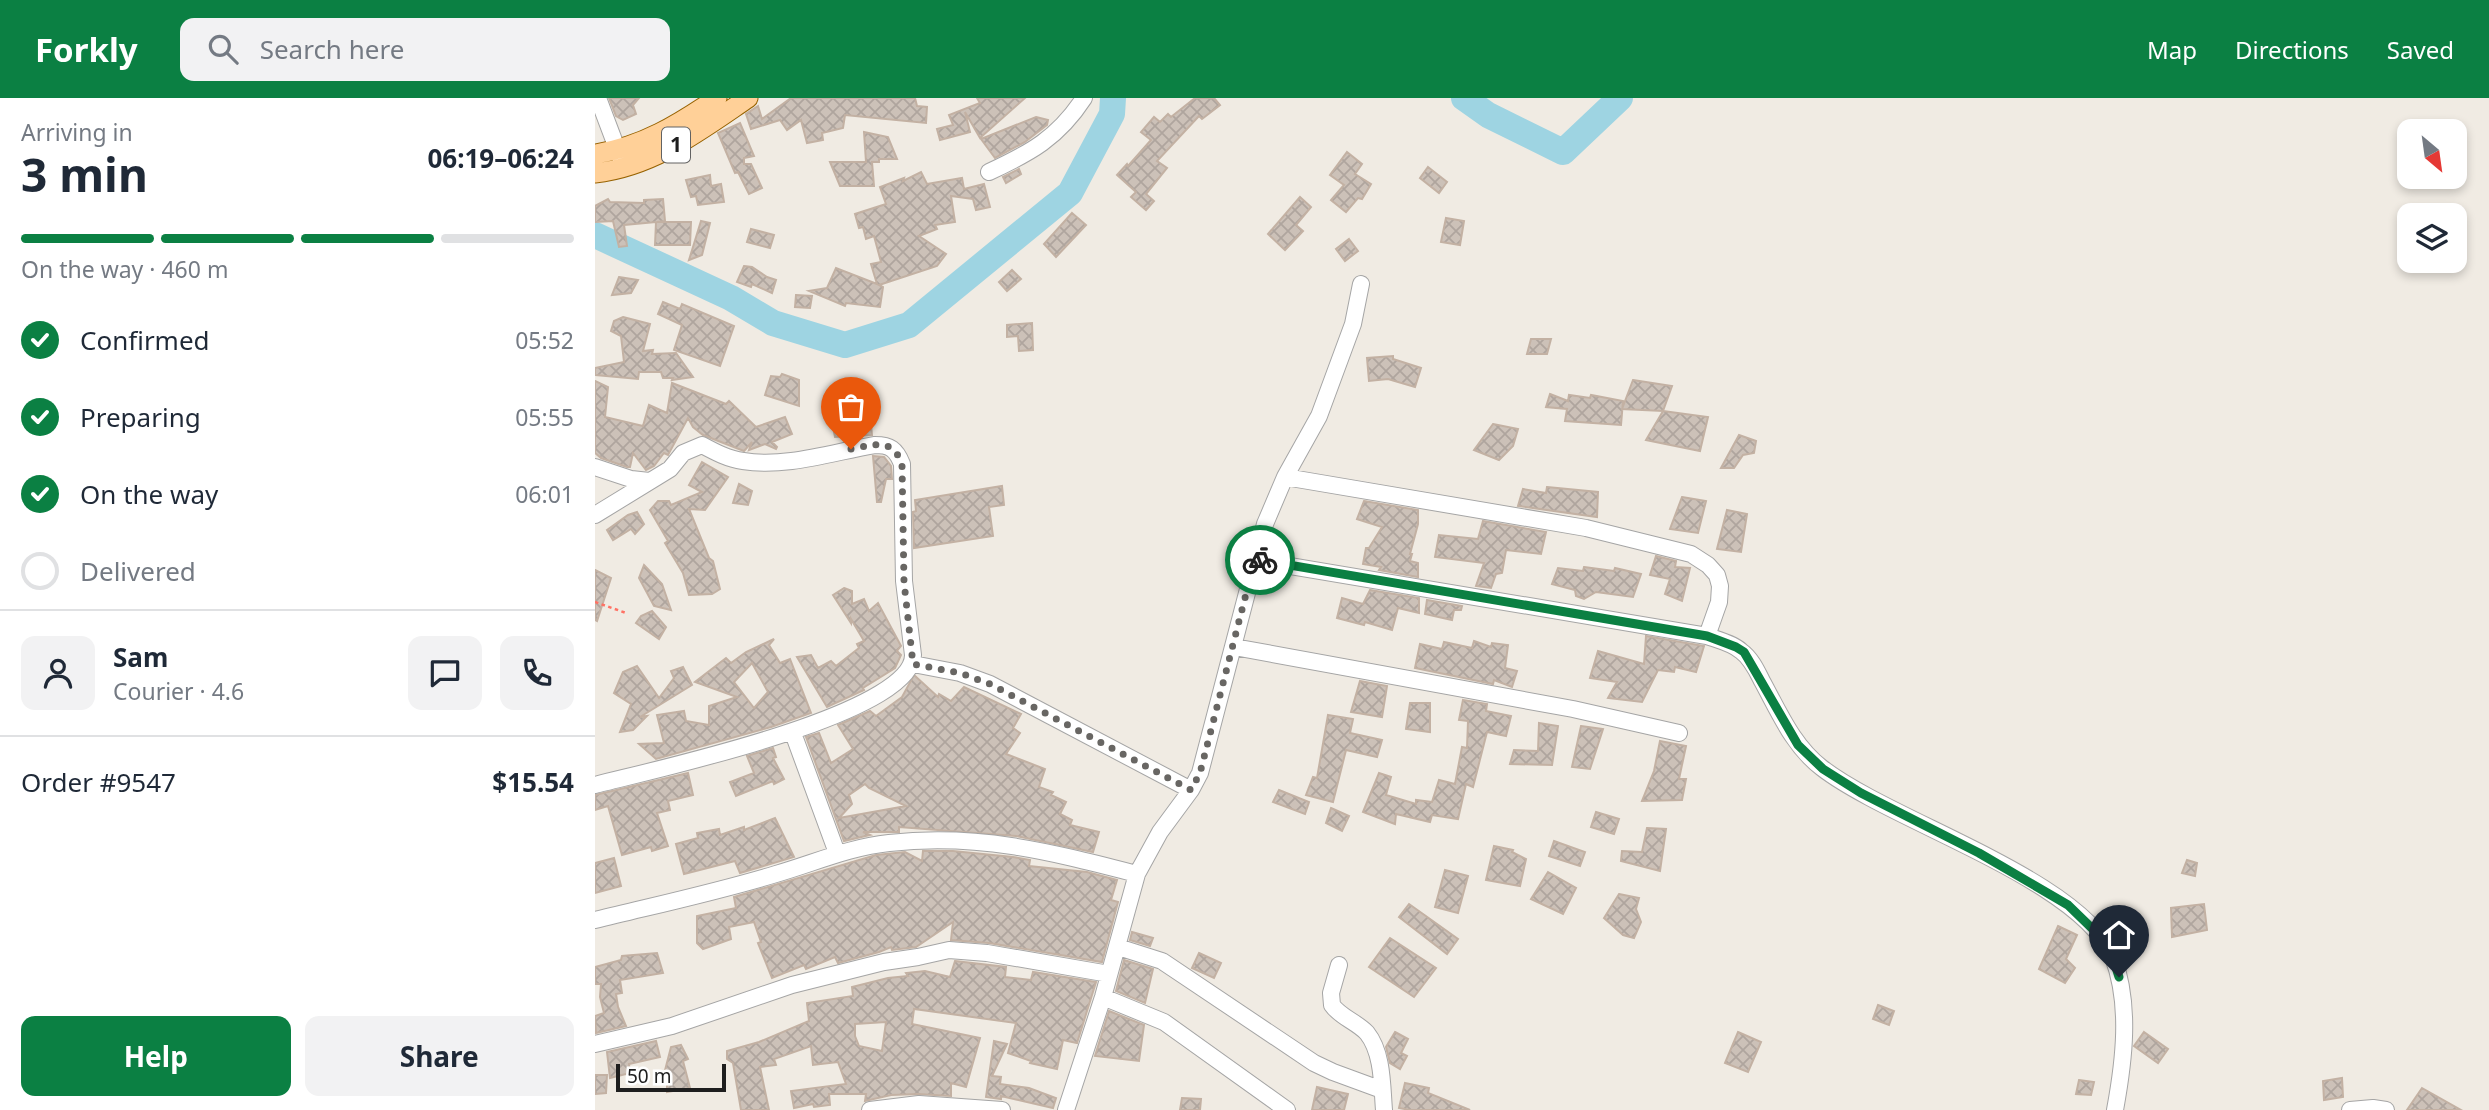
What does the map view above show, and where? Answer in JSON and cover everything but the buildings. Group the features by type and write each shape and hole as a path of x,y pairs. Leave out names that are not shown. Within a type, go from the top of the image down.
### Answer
{"main road":[{"name":"1","path":"595,173 621,160 699,104 717,98"},
{"name":"1","path":"595,154 621,160 677,145 748,98"},
{"path":"699,104 700,131"}],"street":[{"path":"598,98 621,160"},
{"path":"989,172 1020,158 1054,136 1084,98"},
{"path":"1066,1110 1103,998 1137,874 1160,832 1200,773 1265,524 1285,477 1319,416 1353,324 1361,284"},
{"path":"595,515 670,469 683,453 702,445 726,456 763,463 886,445 894,449 902,464 904,582 913,664 889,689 793,733 595,785"},
{"path":"595,467 631,479 649,481"},
{"path":"1285,477 1586,528 1691,554 1708,565 1717,575 1720,586 1719,602 1707,636"},
{"path":"1255,559 1707,636 1744,652 1798,745 1823,769 1861,793 2030,881 2068,905 2090,924 2112,955 2119,977 2124,1041 2115,1110"},
{"path":"1234,647 1573,709 1679,733"},
{"path":"913,664 960,673 990,684 1191,790"},
{"path":"793,733 837,853"},
{"path":"595,919 777,874 837,853 888,843 974,840 1033,848 1137,874"},
{"path":"1118,947 1162,961 1314,1063 1382,1090"},
{"path":"595,1044 672,1026 792,985 884,962 949,950 987,953 1109,974"},
{"path":"1339,965 1331,993 1332,1005 1367,1034 1378,1057 1384,1110"},
{"path":"1103,998 1164,1022 1287,1110"},
{"path":"870,1110 919,1104 1002,1110"},
{"path":"2350,1110 2386,1110"}],"path":[{"path":"595,602 626,613"}],"waterway":[{"path":"595,235 731,298 773,323 845,345 909,325 1070,193 1112,114 1113,98"},
{"path":"1464,98 1488,115 1563,152 1620,98"}],"way so far":[{"path":"851,449 886,445 894,449 902,464 904,582 913,664 945,669 990,684 1191,790 1200,773 1255,559 1260,560"}],"route":[{"path":"1260,560 1707,636 1736,647 1750,660 1791,734 1807,755 1823,769 1861,793 1979,853 2068,905 2103,939 2119,977"}]}
